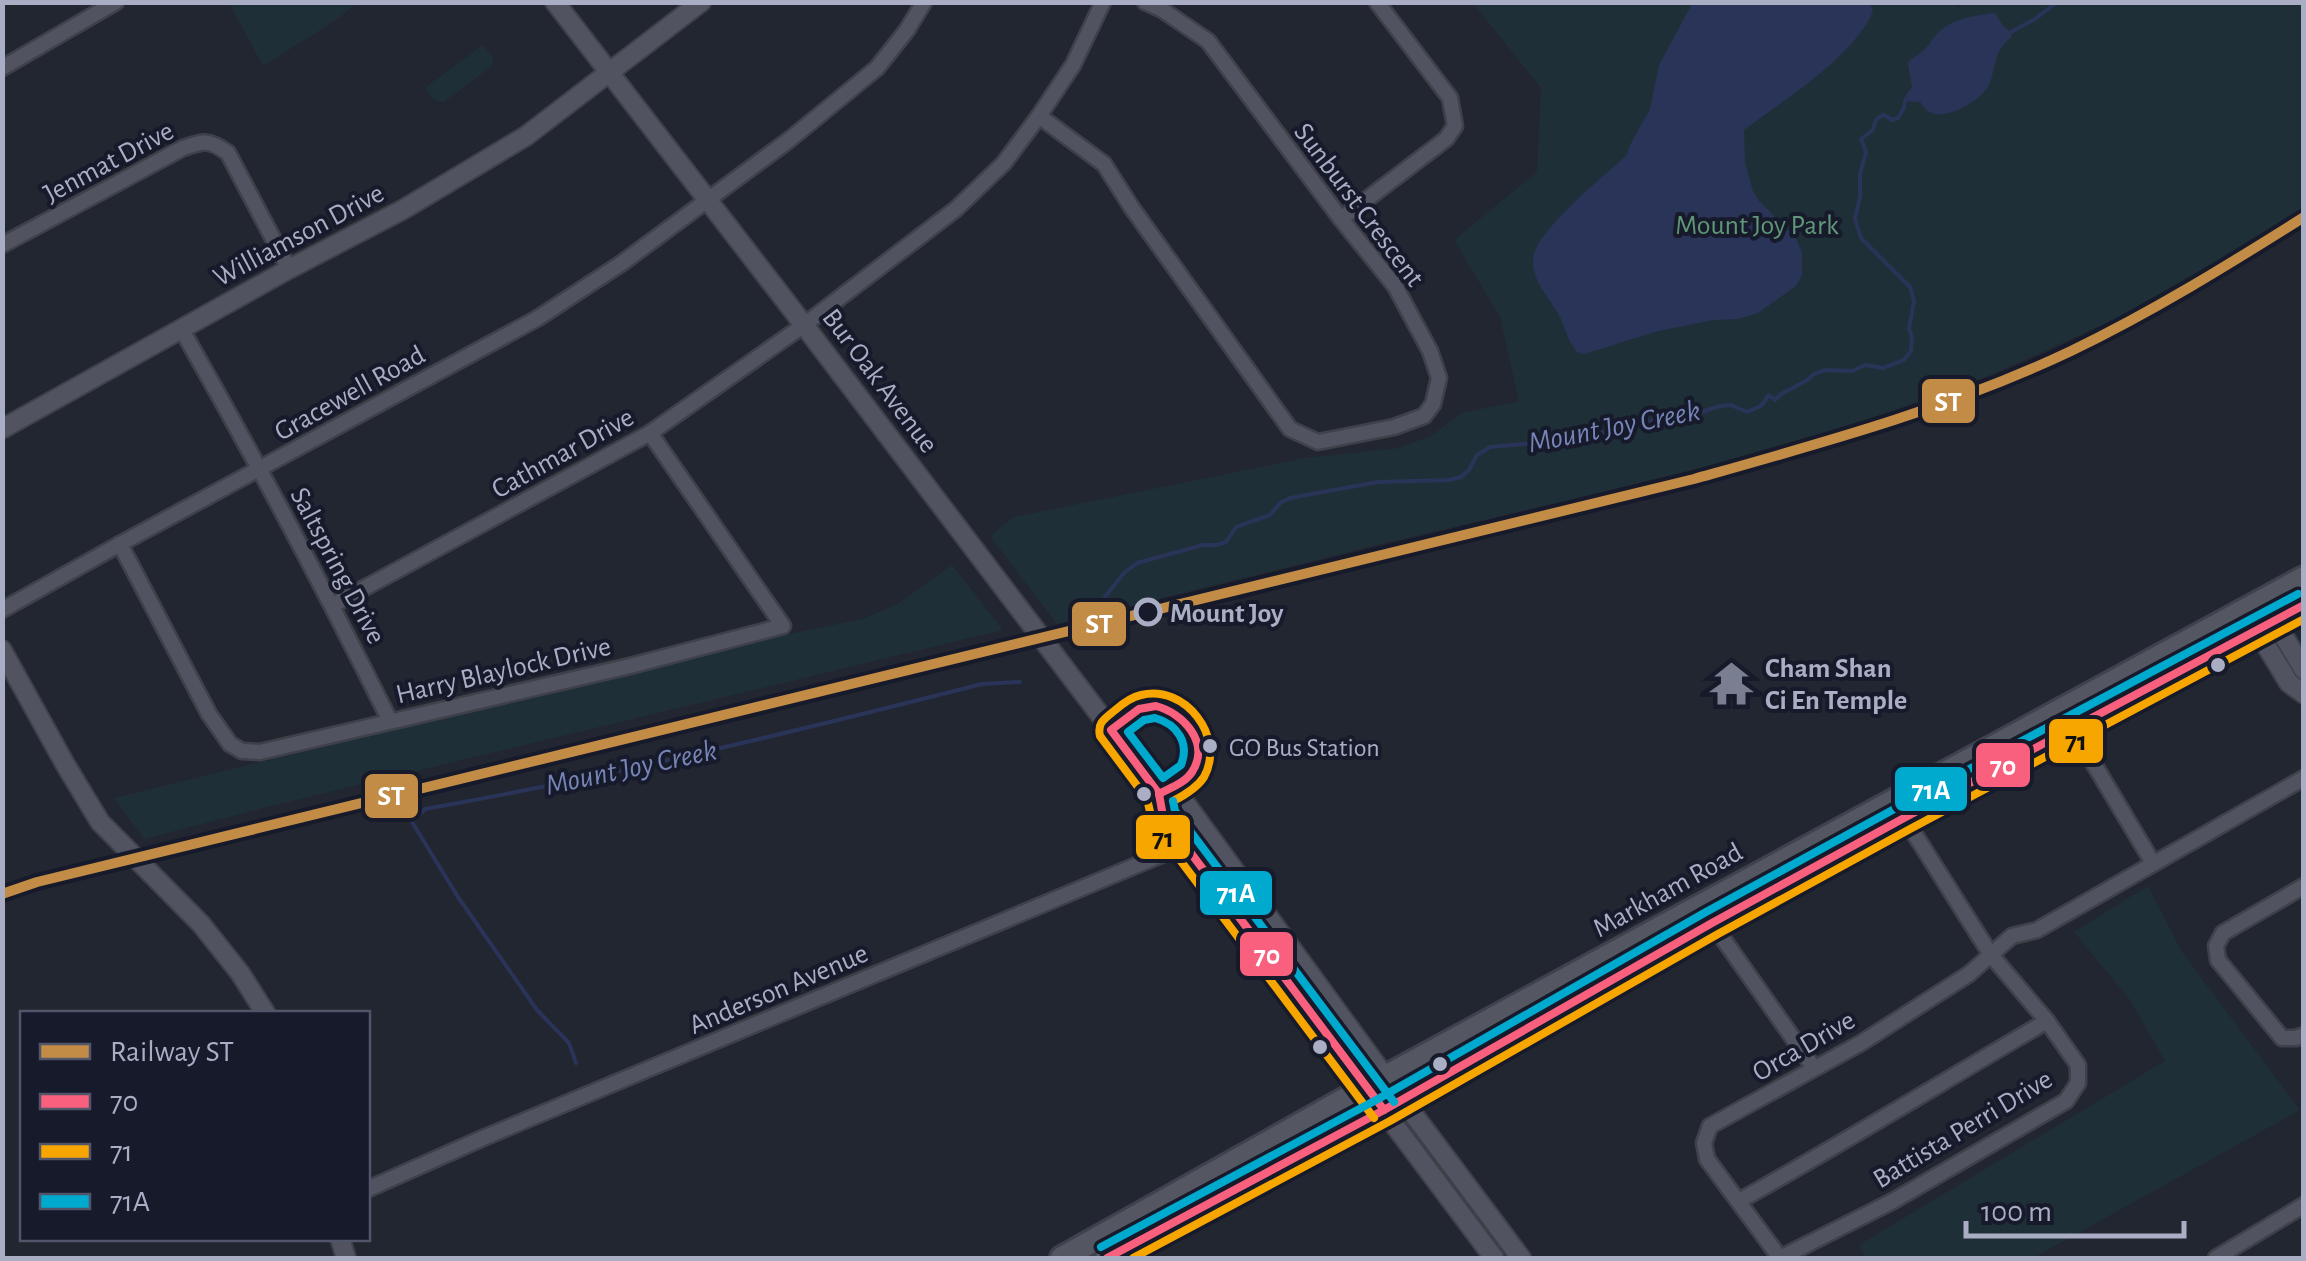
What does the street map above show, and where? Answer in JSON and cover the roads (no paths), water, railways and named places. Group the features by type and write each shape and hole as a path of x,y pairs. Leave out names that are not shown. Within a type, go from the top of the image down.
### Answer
{"main road":[{"name":"Markham Road","path":"1108,1258 1393,1105 1712,924 1899,809 2304,578"},
{"name":"Markham Road","path":"1062,1258 1376,1082 1899,809 2075,727 2304,605"}],"street":[{"path":"2,68 116,2"},
{"name":"Bur Oak Avenue","path":"555,2 1159,794 1163,816 1184,845 1376,1082"},
{"name":"Williamson Drive","path":"2,429 288,269 404,209 526,136 700,2"},
{"name":"Gracewell Road","path":"2,610 538,318 622,264 789,140 877,68 924,2"},
{"name":"Cathmar Drive","path":"333,605 650,433 804,324 956,209 1004,163 1039,116 1073,66 1103,2"},
{"name":"Sunburst Crescent","path":"1039,116 1104,164 1290,429 1318,442 1424,416 1433,404 1439,378 1430,352 1394,286 1208,41 1145,2"},
{"path":"1341,219 1446,138 1455,126 1450,98 1376,2"},
{"name":"Jenmat Drive","path":"2,245 183,148 204,141 228,153 288,269"},
{"name":"Saltspring Drive","path":"182,330 333,605 390,720"},
{"name":"Harry Blaylock Drive","path":"120,544 209,714 230,744 242,751 260,752 630,666 782,626 650,433"},
{"path":"2253,605 2304,670"},
{"path":"2267,626 2289,683 2304,694"},
{"path":"2,650 100,822 201,924 264,1011"},
{"path":"2075,727 2152,863"},
{"name":"Orca Drive","path":"1739,1201 1707,1159 1704,1143 1710,1126 1861,1043 1969,974 2012,936 2037,930 2304,778"},
{"name":"Bur Oak Avenue","path":"1159,794 1183,800 1209,835 1494,1258"},
{"name":"Battista Perri Drive","path":"1739,1201 1780,1258 1966,1159 2066,1100 2078,1083 2078,1065 1991,955 1899,809"},
{"name":"Anderson Avenue","path":"370,1188 1209,835"},
{"path":"2304,886 2223,933 2216,946 2218,960 2282,1038 2304,1035"},
{"path":"1712,924 1814,1068"},
{"path":"1739,1201 2047,1021"},
{"name":"Bur Oak Avenue","path":"1393,1105 1522,1258"},
{"path":"2216,1258 2304,1205"}],"water":[{"path":"1693,2 1870,3 1873,11 1850,45 1744,130 1745,163 1753,191 1796,238 1802,253 1802,275 1796,286 1758,313 1658,331 1584,354 1577,352 1536,276 1536,248 1572,204 1627,155 1650,109 1659,65"},
{"path":"1995,13 2012,36 1998,53 1983,93 1966,106 1944,114 1930,112 1920,102 1905,101 1912,87 1908,63 1942,29 1956,21"}],"waterway":[{"name":"Mount Joy Creek","path":"2011,32 2057,2"},
{"name":"Mount Joy Creek","path":"1105,597 1137,563 1226,542 1236,527 1270,515 1290,498 1378,482 1449,480 1461,477 1477,455 1490,447 1579,439 1720,406 1731,405 1747,412 1761,406 1769,395 1775,400 1825,370 1852,371 1866,365 1883,368 1904,360 1911,351 1909,329 1914,301 1910,287 1861,238 1855,219 1866,152 1861,139 1873,130 1881,116 1898,118 1905,101"},
{"name":"Mount Joy Creek","path":"576,1063 569,1043 537,1010 458,897 412,822 425,809 705,752 982,684 1020,682"}],"rail line":[{"name":"ST","path":"2,894 37,882 1694,479 1790,452 1933,407 2071,351 2160,304 2304,217"}],"place":[{"name":"Mount Joy","path":"1148,612"},
{"name":"Cham Shan Ci En Temple","path":"1732,683"},
{"name":"GO Bus Station","path":"1210,746"}],"park label":[{"name":"Mount Joy Park","path":"1757,224"}]}
